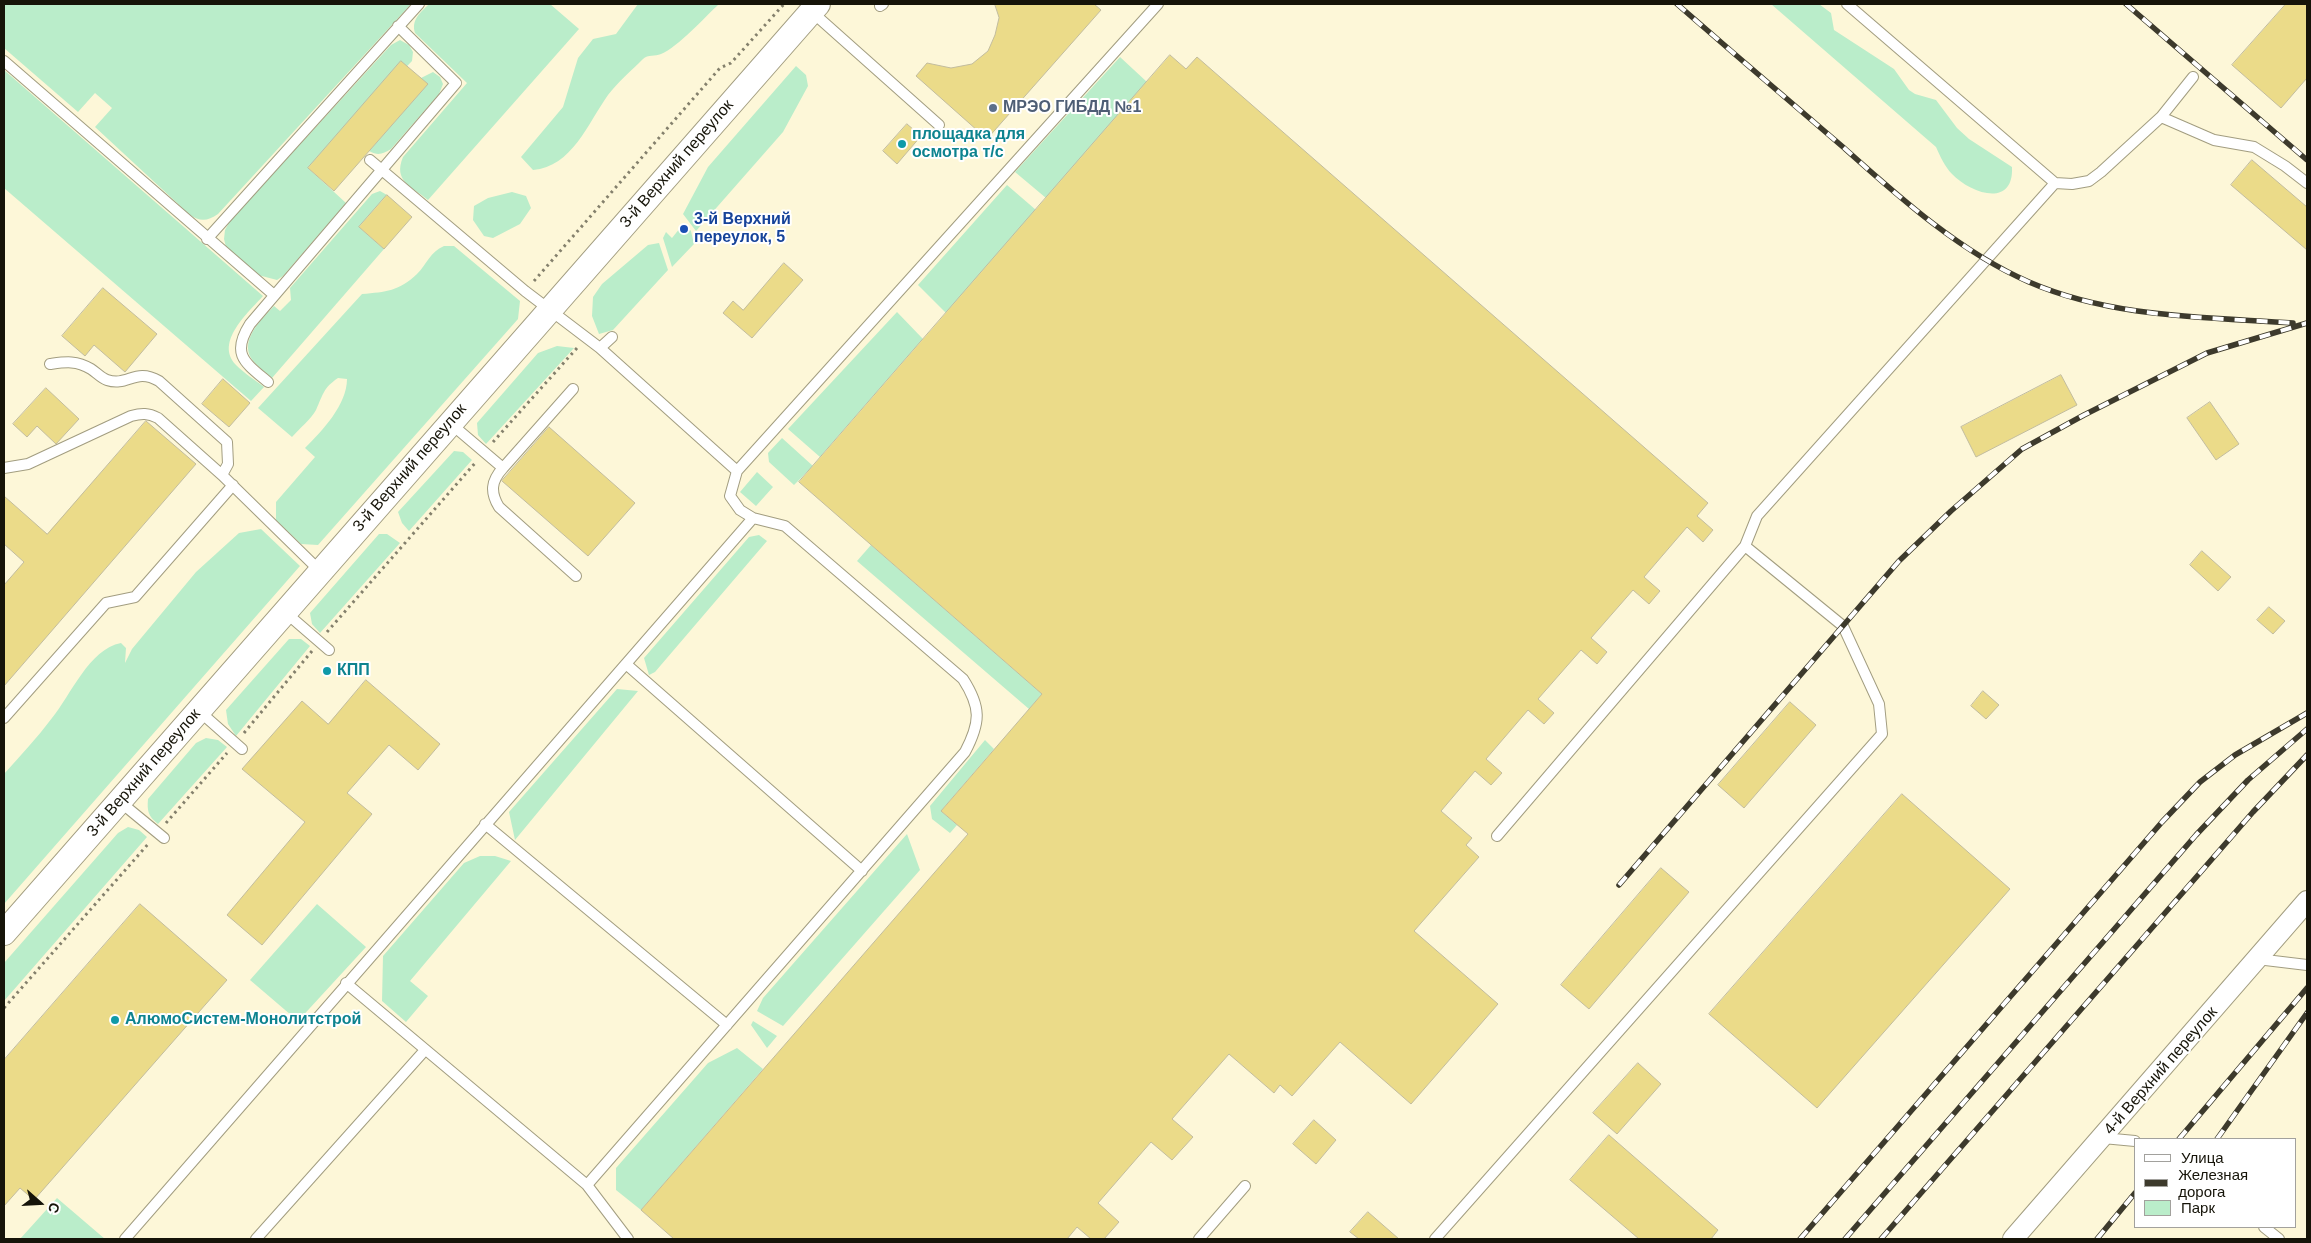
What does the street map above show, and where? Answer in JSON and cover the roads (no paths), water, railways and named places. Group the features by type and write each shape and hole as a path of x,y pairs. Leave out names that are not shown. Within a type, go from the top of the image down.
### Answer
{"street":[{"name":"3-й Верхний переулок","path":"4,933 449,422 815,7"},
{"name":"4-й Верхний переулок","path":"2014,1239 2307,901"}],"lane":[{"path":"207,239 419,4"},
{"path":"587,1186 965,752 975,734 978,714 973,695 963,679 785,526 753,518 740,510 730,496 737,471 1158,4"},
{"path":"1847,4 2054,183 2072,184 2089,181 2113,162 2161,117 2193,77"},
{"path":"815,7 939,125"},
{"path":"268,382 248,365 241,356 243,335 274,295 456,84 398,26"},
{"path":"4,61 207,239 274,295"},
{"path":"2161,117 2214,140 2254,147 2285,166 2307,183"},
{"path":"370,160 549,310 600,348 737,471"},
{"path":"1497,836 1745,546 1757,516 2054,183"},
{"path":"600,348 612,338"},
{"path":"50,364 72,361 89,368 107,380 128,380 139,375 149,375 159,381 227,442 228,464 222,475"},
{"path":"573,389 503,468 494,480 492,487 499,507 576,576"},
{"path":"4,468 28,464 141,413 150,414 158,418 222,475 320,571"},
{"path":"449,422 503,468"},
{"path":"4,718 106,603 135,597 232,486"},
{"path":"125,1239 753,518"},
{"path":"1435,1239 1882,734 1879,704 1843,626 1745,546"},
{"path":"285,612 329,650"},
{"path":"626,664 862,871"},
{"path":"199,711 239,746"},
{"path":"119,801 161,835"},
{"path":"485,824 727,1025"},
{"path":"2257,959 2307,965"},
{"path":"346,983 587,1186 624,1238"},
{"path":"256,1239 425,1050"},
{"path":"2103,1138 2134,1141"},
{"path":"1198,1239 1245,1186"},
{"path":"2265,1228 2279,1239"}],"railway":[{"path":"1677,4 1908,204 1955,239 2003,270 2061,294 2093,303 2159,314 2293,323"},
{"path":"2126,4 2307,160"},
{"path":"1619,885 1899,561 1951,511 2022,449 2084,415 2207,353 2307,323"},
{"path":"1800,1239 2162,822 2200,782 2235,755 2307,713"},
{"path":"1845,1239 2196,835 2248,780 2307,729"},
{"path":"1881,1239 2253,812 2307,755"},
{"path":"2180,1138 2307,988"},
{"path":"2218,1138 2307,1013"},
{"path":"2097,1239 2134,1194"}],"place":[{"name":"МРЭО ГИБДД №1","path":"993,108"},
{"name":"площадка для осмотра т/с","path":"902,144"},
{"name":"3-й Верхний переулок, 5","path":"684,229"},
{"name":"КПП","path":"327,671"},
{"name":"АлюмоСистем-Монолитстрой","path":"115,1020"}]}
